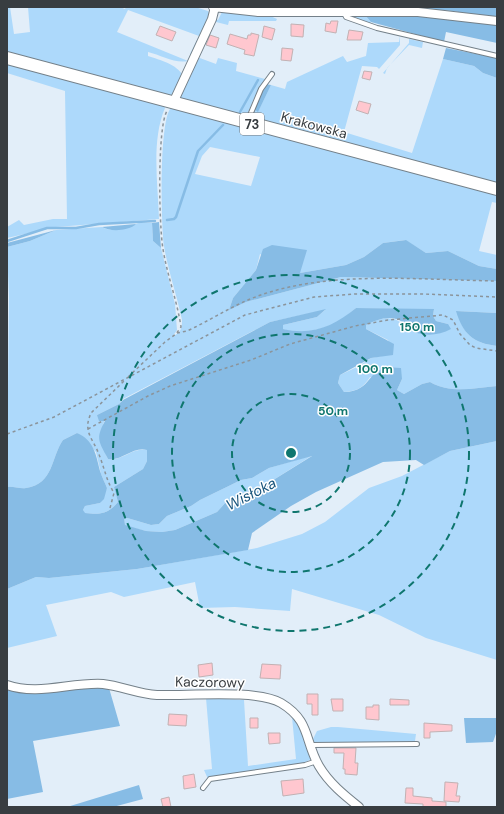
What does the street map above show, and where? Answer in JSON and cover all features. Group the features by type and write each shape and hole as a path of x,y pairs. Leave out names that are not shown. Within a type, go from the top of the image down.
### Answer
{"main road":[{"name":"Krakowska","path":"7,58 497,189"}],"street":[{"path":"172,103 212,19 214,7 258,12 418,12 497,20"},
{"name":"Kaczorowy","path":"7,685 19,689 36,689 103,684 156,695 256,696 279,702 297,715 312,745 317,761 334,786 360,807"}],"lane":[{"path":"343,11 346,17 377,28 497,56"},
{"path":"247,122 257,96 272,74"},
{"path":"312,745 417,744"},
{"path":"202,788 210,779 305,765 317,761"}],"path":[{"path":"110,508 114,494 88,429 90,413 177,333 181,327 163,247 161,214 162,129 165,113 172,103"},
{"path":"177,333 187,331 258,296 299,285 357,279 497,281"},
{"path":"7,434 54,417 245,315 314,297 355,294 423,294 497,297"},
{"path":"88,429 148,396 170,386 251,360 290,344 355,326 394,319 443,315 453,320 460,334 470,345 476,348 497,351"}],"shaded area":[{"path":"7,7 10,7 14,34 30,32 28,7 120,7 125,9 126,7 195,7 208,11 210,15 193,55 190,54 199,36 128,10 117,32 188,61 183,62 173,60 148,52 148,56 172,65 177,68 183,76 170,97 7,53"},
{"path":"395,7 497,7 497,18 452,11"},
{"path":"222,12 268,15 277,19 276,21 229,21 228,25 216,22 215,19 218,20"},
{"path":"348,14 364,14 371,22 370,25 348,17"},
{"path":"364,14 401,15 497,23 497,43 446,32 444,42 371,22"},
{"path":"400,36 400,45 379,69 377,67 362,66 344,132 412,153 443,59 474,66 483,73 497,78 497,183 252,117 254,109 258,111 271,85 285,89 287,82 343,56 347,62 366,56 368,43 399,42"},
{"path":"409,39 423,42 422,48 409,45 391,64 409,43"},
{"path":"446,48 497,58 497,78 483,73 474,66 443,59"},
{"path":"197,57 216,64 218,58 237,63 236,71 265,79 254,98 247,115 245,116 179,98"},
{"path":"7,63 164,106 165,108 158,134 156,163 159,219 56,227 7,238 7,227 19,220 24,225 53,219 67,219 65,91 7,73"},
{"path":"266,84 271,85 258,112 254,109"},
{"path":"175,108 497,194 497,203 492,202 479,251 497,255 497,269 479,266 448,251 426,253 405,240 383,243 364,257 346,265 300,273 260,254 256,270 233,298 229,310 246,302 341,277 497,281 497,313 457,311 462,326 470,336 475,340 497,346 497,386 454,389 438,386 430,382 422,384 404,394 397,390 402,379 370,377 365,384 359,388 353,391 344,392 338,383 340,375 359,366 371,358 393,354 388,340 366,329 366,325 377,320 388,318 398,321 408,329 448,324 436,321 433,316 434,310 356,308 339,322 323,328 306,332 293,332 283,329 283,325 317,317 325,310 270,322 123,399 119,404 97,415 105,420 102,429 102,440 108,459 118,458 137,451 147,450 147,461 143,469 114,487 118,502 111,509 99,514 84,513 83,510 85,506 100,503 107,488 101,474 96,452 77,433 63,440 47,476 42,481 26,488 7,487 9,297 7,247 30,241 56,230 102,227 115,230 123,229 139,223 152,223 153,241 161,248 175,304 177,330 173,336 180,330 182,320 164,246 162,217 162,154 166,119 170,109","holes":["210,147 260,157 251,186 195,174 202,156"]},
{"path":"159,222 161,248 153,241 152,223"},
{"path":"136,224 129,228 119,230 110,230 102,227"},
{"path":"56,230 30,241 7,247 7,243"},
{"path":"406,240 426,253 448,251 479,266 497,269 497,281 341,277 246,302 229,310 233,298 256,270 263,249 272,245 307,250 300,273 346,265 364,257 383,243"},
{"path":"356,308 434,309 433,316 436,321 448,324 451,329 430,335 418,333 408,329 402,322 394,318 374,321 366,325 366,329 394,344 393,355 371,358 340,375 338,383 344,392 361,387 367,383 375,373 389,368 401,368 402,379 397,390 404,394 422,384 430,382 438,386 454,389 497,386 497,441 450,451 424,465 416,460 383,462 316,492 291,506 252,533 248,550 137,569 49,578 36,577 7,589 7,487 26,488 42,481 47,476 63,440 77,433 83,436 91,444 107,488 104,499 100,503 85,506 83,510 85,513 90,514 103,513 111,509 118,502 114,487 143,469 147,461 147,450 137,450 118,458 108,459 99,440 100,432 105,421 99,421 97,415 270,322 326,309 317,317 283,325 283,329 304,331 322,328","holes":["312,456 262,487 244,496 227,501 217,512 175,530 162,532 146,531 125,525 124,517 151,525 159,524 167,516 191,506 241,480 252,478 269,468"]},
{"path":"456,311 497,313 497,346 475,340 470,336 462,326"},
{"path":"497,441 497,660 426,638 379,615 292,589 290,611 235,607 200,608 195,582 124,597 111,592 46,605 57,636 7,648 7,589 36,577 49,578 137,569 257,548 302,534 325,522 369,488 402,476 450,451"},
{"path":"313,455 262,487 244,496 227,501 217,512 175,530 162,532 146,531 125,526 124,517 151,525 159,524 167,516 191,506 241,480 252,478 269,468"},
{"path":"7,688 109,688 120,726 33,741 43,792 7,799"},
{"path":"206,698 244,700 248,766 296,759 292,717 299,725 312,755 311,759 302,764 208,779 204,770 212,769"},
{"path":"464,718 497,718 497,731 493,742 466,743"},
{"path":"331,727 416,734 415,741 411,743 314,742 313,739 317,731"},
{"path":"139,785 143,799 113,807 67,807"}],"building":[{"path":"331,21 338,21 336,33 325,31 326,23 330,24"},
{"path":"291,24 304,25 303,37 291,36"},
{"path":"160,26 176,32 172,41 156,35"},
{"path":"264,26 275,29 272,40 262,37"},
{"path":"349,30 363,32 361,40 347,40"},
{"path":"251,33 259,35 254,56 244,54 245,50 227,44 230,34 247,39 248,35 251,35"},
{"path":"210,35 219,38 216,48 206,45"},
{"path":"282,48 293,49 291,61 281,60"},
{"path":"364,71 372,72 370,80 362,78"},
{"path":"359,101 371,104 368,114 356,110"},
{"path":"212,663 213,675 199,677 198,665"},
{"path":"262,664 281,665 280,679 260,678"},
{"path":"307,694 318,694 318,715 312,715 312,704 307,704"},
{"path":"331,699 343,699 343,711 333,711"},
{"path":"390,699 409,700 409,705 390,705"},
{"path":"373,705 379,705 379,720 366,719 366,707 373,707"},
{"path":"169,714 187,715 186,726 168,725"},
{"path":"250,718 258,718 258,728 250,728"},
{"path":"424,723 452,725 452,731 430,732 430,738 424,738"},
{"path":"268,733 280,733 280,743 269,744"},
{"path":"334,748 356,748 355,763 358,763 357,775 345,774 345,769 343,769 344,753 334,753"},
{"path":"194,774 196,787 184,789 183,776"},
{"path":"303,779 304,793 283,796 281,781"},
{"path":"445,782 458,783 456,796 460,796 459,802 444,801"},
{"path":"406,788 413,788 413,796 432,798 432,801 446,802 446,807 423,807 423,804 405,803"},
{"path":"169,797 171,807 163,807 161,799"}],"waterway":[{"path":"240,112 258,80"},
{"path":"167,220 174,219 176,217 198,151 223,125"},
{"path":"7,241 47,228 76,228 99,224 155,221"}],"water label":[{"name":"Wisłoka","path":"251,494"}]}
